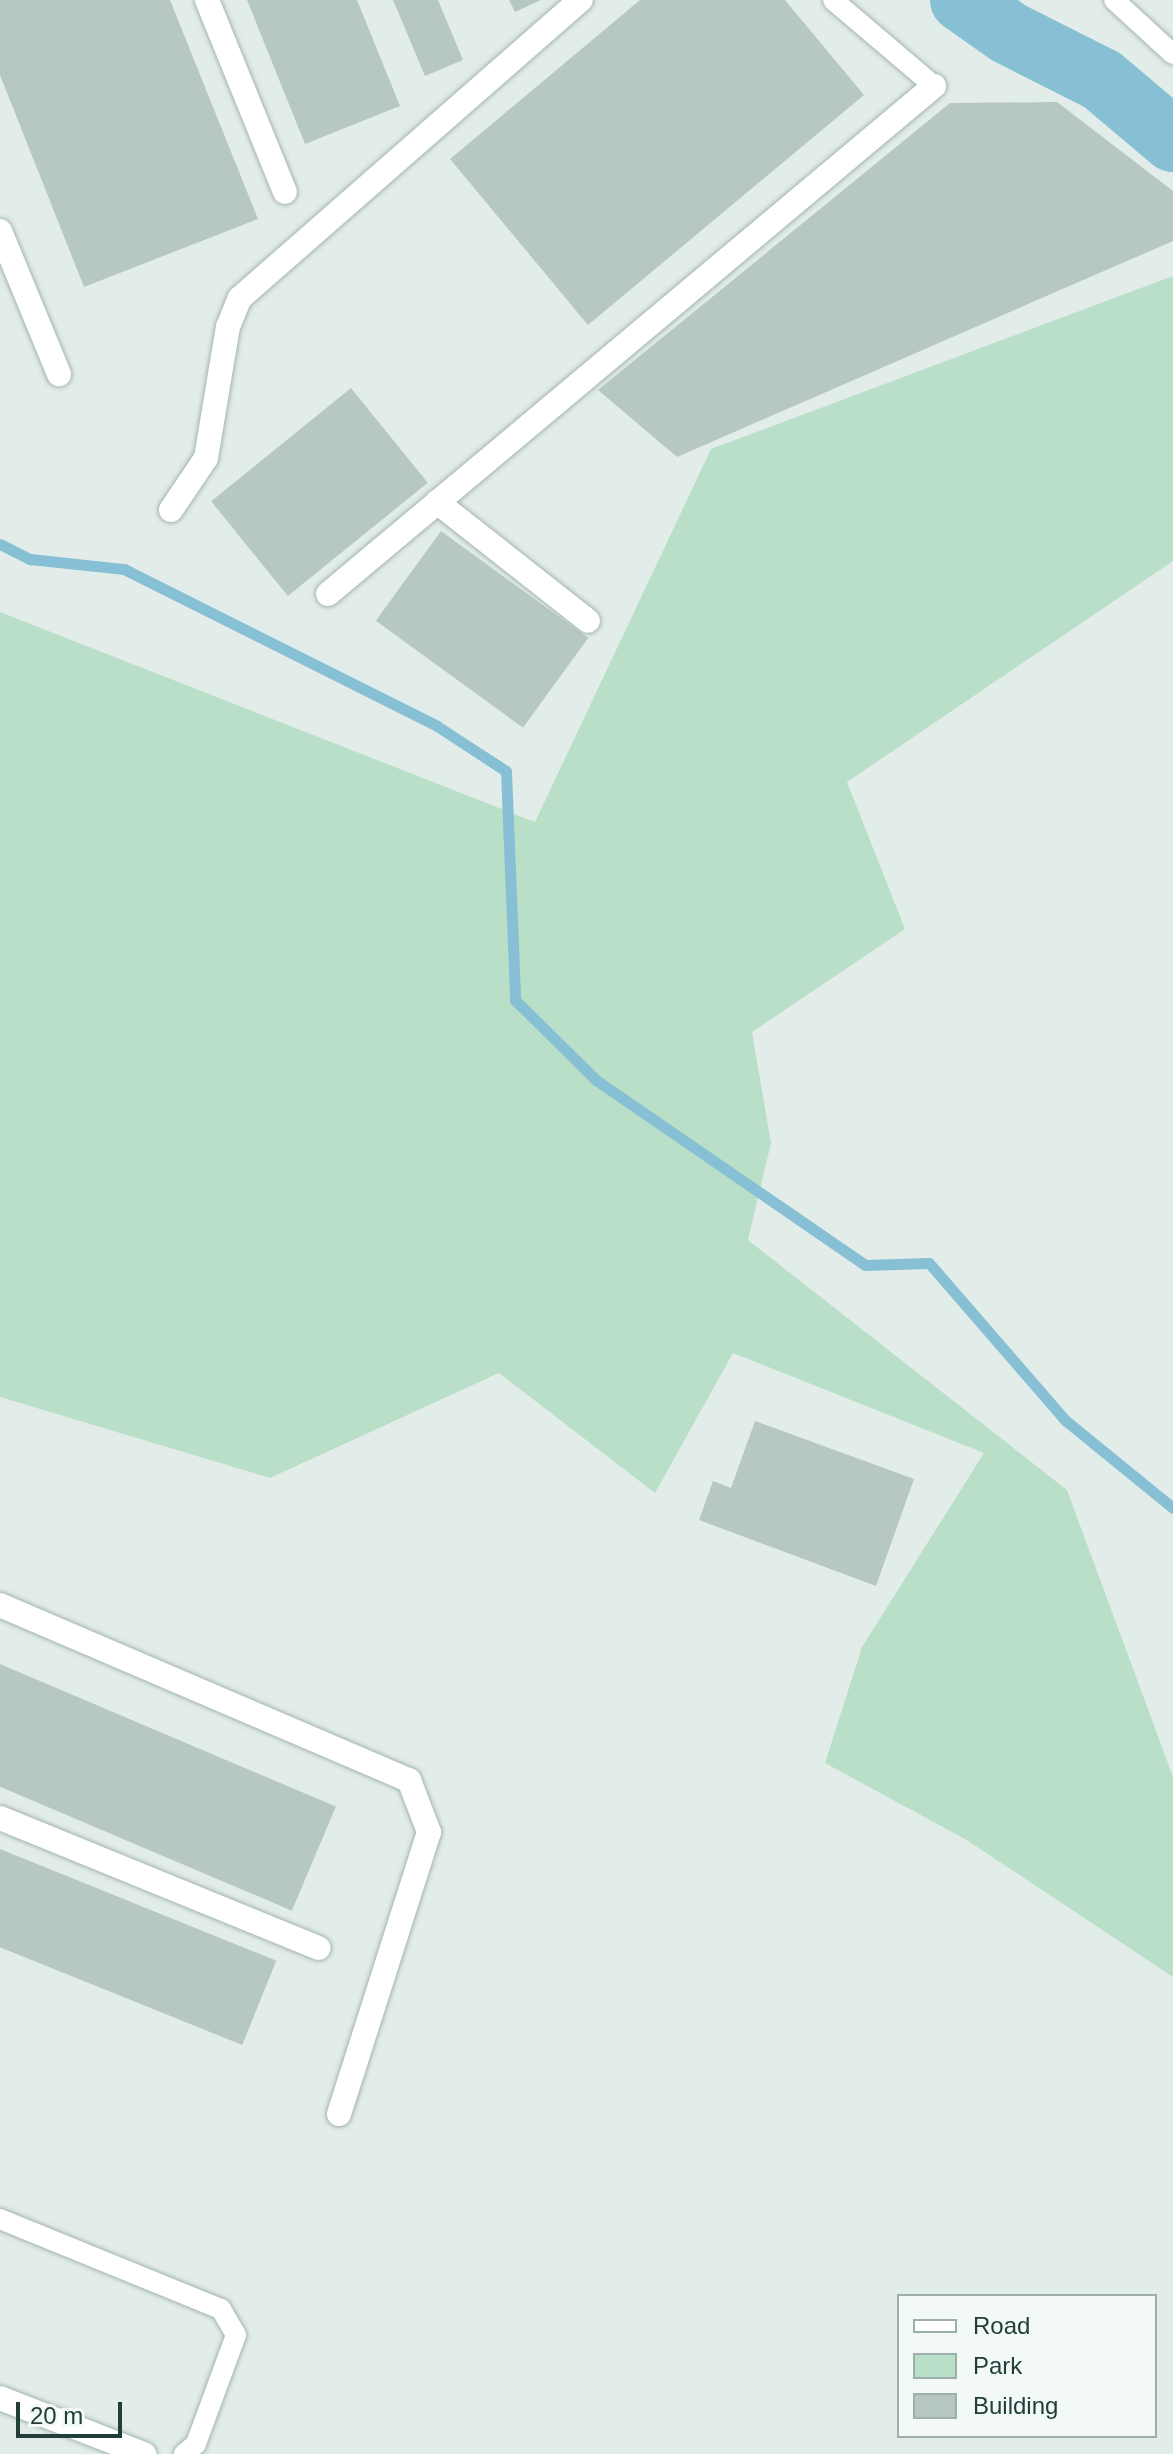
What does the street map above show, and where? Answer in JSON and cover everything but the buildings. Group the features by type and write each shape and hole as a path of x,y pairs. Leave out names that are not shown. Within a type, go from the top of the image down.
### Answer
{"street":[{"path":"207,0 285,192"},
{"path":"171,510 206,458 228,327 240,298 581,0"},
{"path":"328,594 934,86"},
{"path":"0,231 59,374"},
{"path":"437,502 588,621"},
{"path":"0,1605 409,1780 429,1832 339,2114"},
{"path":"0,1818 318,1948"},
{"path":"0,2398 144,2454"}],"lane":[{"path":"833,0 934,86"},
{"path":"1114,0 1173,54"},
{"path":"0,2219 221,2309 236,2335 196,2444 184,2454"}],"green space":[{"path":"1173,276 1173,561 847,782 905,929 752,1032 771,1143 748,1240 1067,1490 1173,1777 1173,1977 965,1839 825,1763 862,1647 984,1453 733,1353 655,1493 499,1373 270,1478 0,1397 0,612 535,822 711,449"}],"waterway":[{"path":"962,0 1009,33 1102,80 1173,140"},
{"path":"0,544 30,559 124,569 437,726 506,771 515,1000 596,1080 865,1265 929,1263 1065,1420 1173,1508"}]}
